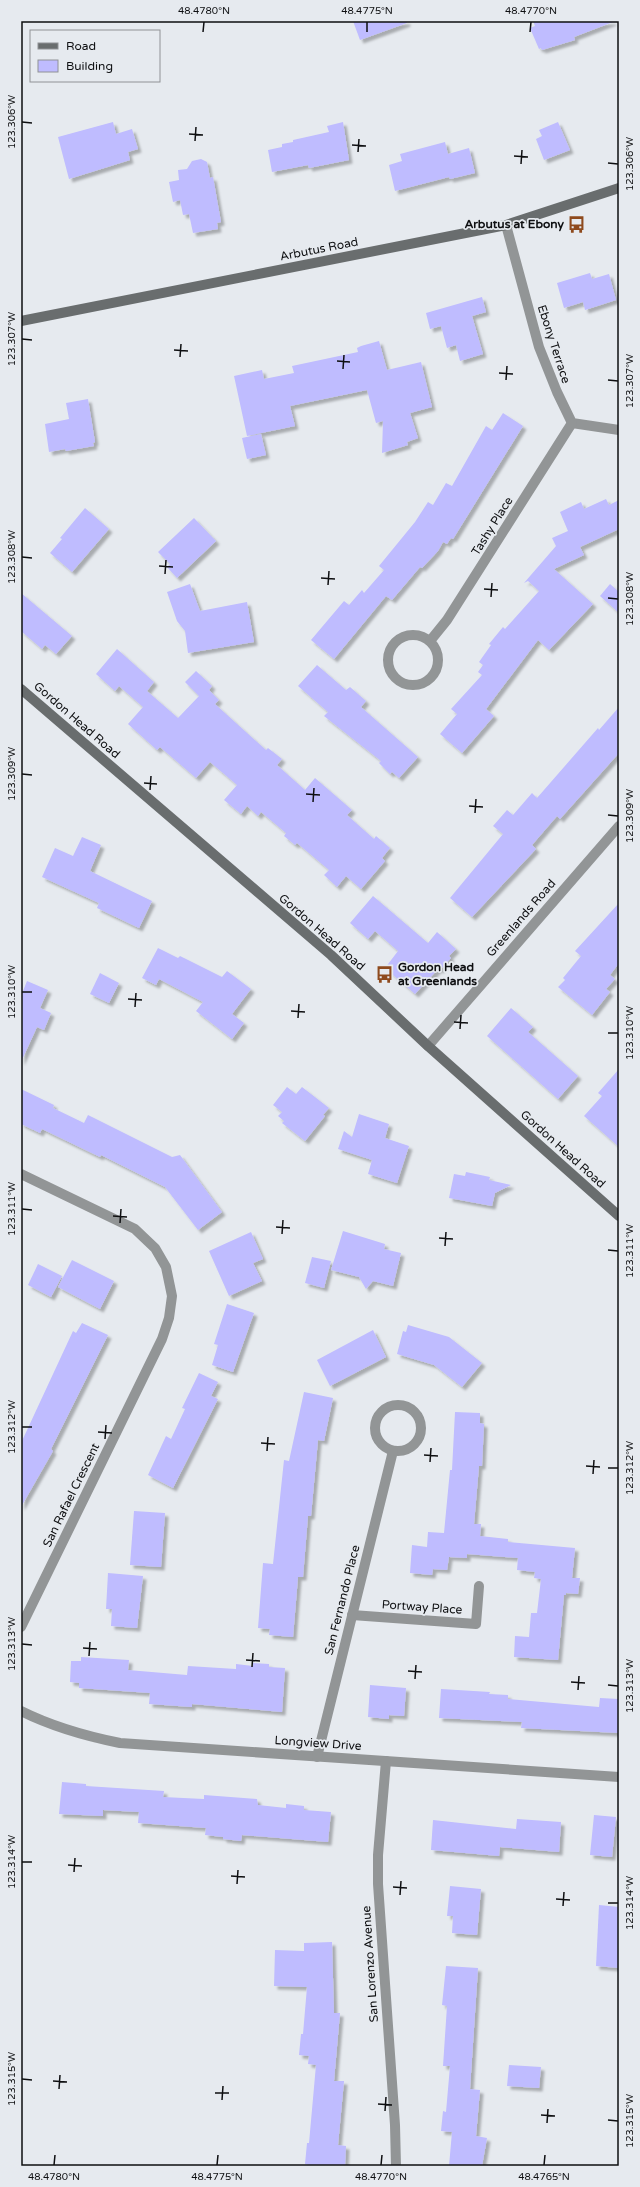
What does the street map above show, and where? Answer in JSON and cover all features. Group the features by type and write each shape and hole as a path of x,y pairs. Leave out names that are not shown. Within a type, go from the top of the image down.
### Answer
{"main road":[{"name":"Arbutus Road","path":"21,321 506,225 619,188"},
{"name":"Gordon Head Road","path":"21,689 331,955 428,1046 619,1216"}],"street":[{"name":"Ebony Terrace","path":"506,225 539,347 557,392 572,423"},
{"path":"572,423 619,430"},
{"name":"Tashy Place","path":"430,641 447,620 572,423"},
{"path":"414,635 430,641 438,655 438,663 431,677 425,682 413,685 401,682 395,677 388,662 392,646 402,638 414,635"},
{"name":"Greenlands Road","path":"428,1046 619,826"},
{"name":"San Rafael Crescent","path":"21,1174 135,1230 155,1248 166,1267 172,1296 169,1318 162,1339 21,1627"},
{"path":"401,1406 408,1408 418,1418 420,1432 414,1445 407,1449 393,1451 380,1443 375,1428 377,1421 386,1409 401,1406"},
{"name":"San Fernando Place","path":"317,1757 393,1451"},
{"name":"Portway Place","path":"352,1615 476,1624 479,1586"},
{"name":"Longview Drive","path":"21,1711 57,1727 81,1735 120,1743 619,1777"},
{"name":"San Lorenzo Avenue","path":"386,1761 378,1855 378,1884 395,2125 396,2166"}],"building":[{"path":"353,21 407,21 407,23 360,40"},
{"path":"533,21 613,22 574,37 575,40 542,50 541,48 539,49 530,28 535,26"},
{"path":"113,122 116,134 132,129 138,149 128,152 130,160 69,179 58,137"},
{"path":"343,122 349,160 309,168 308,165 272,172 268,150 282,147 282,144 293,142 293,140 329,132 327,126"},
{"path":"558,122 570,150 544,160 536,139 542,136 539,130"},
{"path":"445,142 448,154 469,148 475,173 450,179 449,177 395,191 389,165 402,161 400,154"},
{"path":"201,159 207,162 210,178 213,177 221,222 217,223 218,229 193,233 189,214 183,215 180,200 173,202 169,182 179,180 178,170 187,169 192,161"},
{"path":"590,273 592,279 609,274 616,300 585,310 583,302 564,308 557,283"},
{"path":"482,297 486,312 472,316 483,354 460,361 456,345 447,348 441,326 430,329 426,313"},
{"path":"379,341 387,370 421,362 432,407 410,413 418,438 407,442 408,445 382,453 383,421 376,423 367,390 290,406 295,426 247,436 234,376 262,370 264,379 294,373 292,366 358,352 357,348"},
{"path":"88,399 95,442 93,443 94,446 66,451 65,449 49,452 45,424 69,419 66,403"},
{"path":"503,413 523,426 453,539 451,538 447,544 443,542 438,551 422,568 420,567 392,600 386,596 334,659 311,640 344,601 349,605 362,590 364,593 384,570 379,566 415,522 428,502 433,505 446,483 452,486 486,426 492,430"},
{"path":"261,434 266,455 247,459 242,438"},
{"path":"606,499 609,505 619,500 619,529 580,547 584,555 554,569 593,604 549,650 538,640 486,709 494,716 462,753 440,734 457,714 451,709 482,675 478,672 483,665 479,662 491,645 489,644 503,627 505,629 539,591 528,581 524,583 556,546 552,538 568,531 560,512 581,502 584,509"},
{"path":"85,508 109,529 72,572 50,553 62,539 60,538"},
{"path":"194,518 216,541 177,578 167,567 170,564 158,552"},
{"path":"190,584 200,611 247,602 254,642 188,653 185,631 177,621 167,592"},
{"path":"610,584 619,592 619,613 600,596"},
{"path":"21,593 72,636 56,654 45,645 42,649 21,631"},
{"path":"117,649 154,682 147,691 178,718 199,696 185,682 196,671 212,686 209,690 219,700 215,704 266,750 268,748 282,759 277,765 305,790 315,778 352,810 347,815 374,839 376,836 390,848 382,858 385,861 361,889 346,876 337,887 324,875 329,870 297,843 295,845 284,836 286,833 261,812 258,816 247,806 241,814 224,800 237,785 210,762 196,778 160,747 157,750 128,724 143,707 119,686 115,691 96,674"},
{"path":"317,665 346,690 350,687 366,701 361,707 418,757 399,778 392,772 390,774 379,763 381,761 324,716 328,712 298,686"},
{"path":"619,707 619,753 560,819 557,816 532,845 536,849 472,917 450,898 503,834 493,826 507,810 513,815 532,793 537,798 598,728 599,730"},
{"path":"82,837 101,845 90,871 152,901 139,928 97,908 99,903 42,877 55,848 73,856"},
{"path":"373,896 428,943 437,932 456,949 449,956 451,958 440,970 438,969 415,994 385,968 398,951 375,931 368,939 350,923"},
{"path":"619,903 619,963 610,975 615,979 606,989 610,992 592,1015 558,987 565,980 563,978 581,956 575,951"},
{"path":"158,948 178,958 180,956 222,977 227,971 251,989 232,1014 244,1023 232,1039 196,1011 203,1002 159,979 156,985 142,978"},
{"path":"100,973 119,983 109,1003 90,994"},
{"path":"27,981 48,990 40,1008 51,1013 44,1030 37,1027 21,1062 21,996"},
{"path":"511,1008 533,1027 528,1032 578,1076 558,1099 487,1036"},
{"path":"619,1069 619,1147 584,1116 602,1096 598,1093"},
{"path":"287,1087 296,1094 302,1087 329,1108 323,1115 325,1116 305,1141 282,1123 284,1121 278,1116 282,1112 273,1105"},
{"path":"21,1089 54,1105 53,1108 84,1123 88,1115 172,1157 180,1155 222,1212 198,1230 165,1187 101,1155 100,1157 42,1129 40,1133 21,1124"},
{"path":"359,1114 389,1124 385,1138 409,1146 397,1183 368,1174 372,1160 338,1149 344,1131 352,1137"},
{"path":"466,1172 490,1177 489,1180 511,1185 495,1193 492,1206 449,1198 454,1174 465,1176"},
{"path":"343,1231 385,1244 384,1249 401,1253 393,1286 373,1281 366,1289 359,1277 331,1270"},
{"path":"251,1232 263,1259 253,1263 262,1281 229,1296 209,1251"},
{"path":"312,1257 331,1261 324,1288 305,1283"},
{"path":"72,1260 114,1281 100,1309 58,1287"},
{"path":"38,1264 62,1276 51,1297 28,1285"},
{"path":"227,1304 254,1313 233,1372 212,1365 218,1345 214,1344"},
{"path":"82,1323 108,1335 51,1449 53,1451 21,1507 21,1443 73,1331 76,1333"},
{"path":"408,1325 449,1337 482,1363 462,1387 434,1365 397,1354 403,1331 406,1332"},
{"path":"373,1330 386,1357 330,1386 317,1360"},
{"path":"199,1373 218,1382 211,1396 218,1399 173,1488 148,1475 166,1436 171,1439 185,1409 182,1408"},
{"path":"304,1392 333,1398 324,1441 318,1440 311,1516 308,1516 303,1577 298,1577 293,1637 269,1635 270,1629 258,1628 263,1563 273,1564 284,1460 289,1461"},
{"path":"455,1412 480,1413 480,1423 484,1424 482,1466 479,1466 474,1524 481,1524 480,1536 508,1539 508,1542 575,1548 572,1578 580,1578 578,1594 566,1593 566,1595 564,1595 558,1660 514,1657 515,1636 529,1637 531,1613 537,1613 541,1579 534,1578 535,1572 517,1570 518,1558 467,1554 467,1558 449,1557 447,1570 433,1569 432,1575 410,1573 412,1545 427,1547 428,1532 444,1533 450,1470 452,1470"},
{"path":"134,1511 165,1513 161,1567 130,1565"},
{"path":"108,1573 143,1576 137,1628 111,1626 112,1609 106,1609"},
{"path":"81,1657 129,1660 128,1670 187,1675 188,1666 236,1669 236,1664 253,1666 253,1663 269,1664 269,1667 285,1668 282,1712 192,1704 192,1707 149,1704 150,1693 79,1688 79,1683 70,1682 71,1661 81,1661"},
{"path":"370,1685 406,1688 404,1716 389,1715 389,1719 368,1717"},
{"path":"441,1689 490,1692 489,1694 508,1695 508,1699 599,1707 600,1698 619,1699 619,1733 521,1728 522,1722 439,1718"},
{"path":"62,1782 86,1784 86,1786 164,1791 163,1797 204,1799 204,1795 257,1799 258,1805 286,1808 286,1804 304,1806 304,1810 331,1812 328,1842 242,1835 241,1841 223,1839 223,1837 205,1835 206,1828 138,1823 139,1812 103,1810 103,1816 59,1814"},
{"path":"594,1815 616,1817 612,1857 590,1855"},
{"path":"517,1819 561,1822 559,1852 500,1847 499,1856 431,1850 433,1820 516,1829"},
{"path":"450,1886 481,1889 477,1935 452,1933 453,1916 447,1916"},
{"path":"599,1905 619,1907 619,1968 596,1966"},
{"path":"332,1942 334,2013 340,2013 334,2081 344,2081 338,2145 346,2146 345,2166 316,2166 305,2164 307,2143 309,2143 316,2065 308,2064 309,2056 299,2055 301,2034 303,2034 307,1987 274,1986 275,1950 304,1951 304,1943"},
{"path":"446,1966 478,1968 470,2089 480,2090 476,2136 487,2138 482,2166 449,2166 452,2132 441,2131 443,2111 446,2112 450,2066 443,2066 447,2006 442,2005"},
{"path":"509,2065 541,2067 539,2088 507,2086"}],"place":[{"name":"Arbutus at Ebony","path":"577,224"},
{"name":"Gordon Head at Greenlands","path":"385,974"}]}
